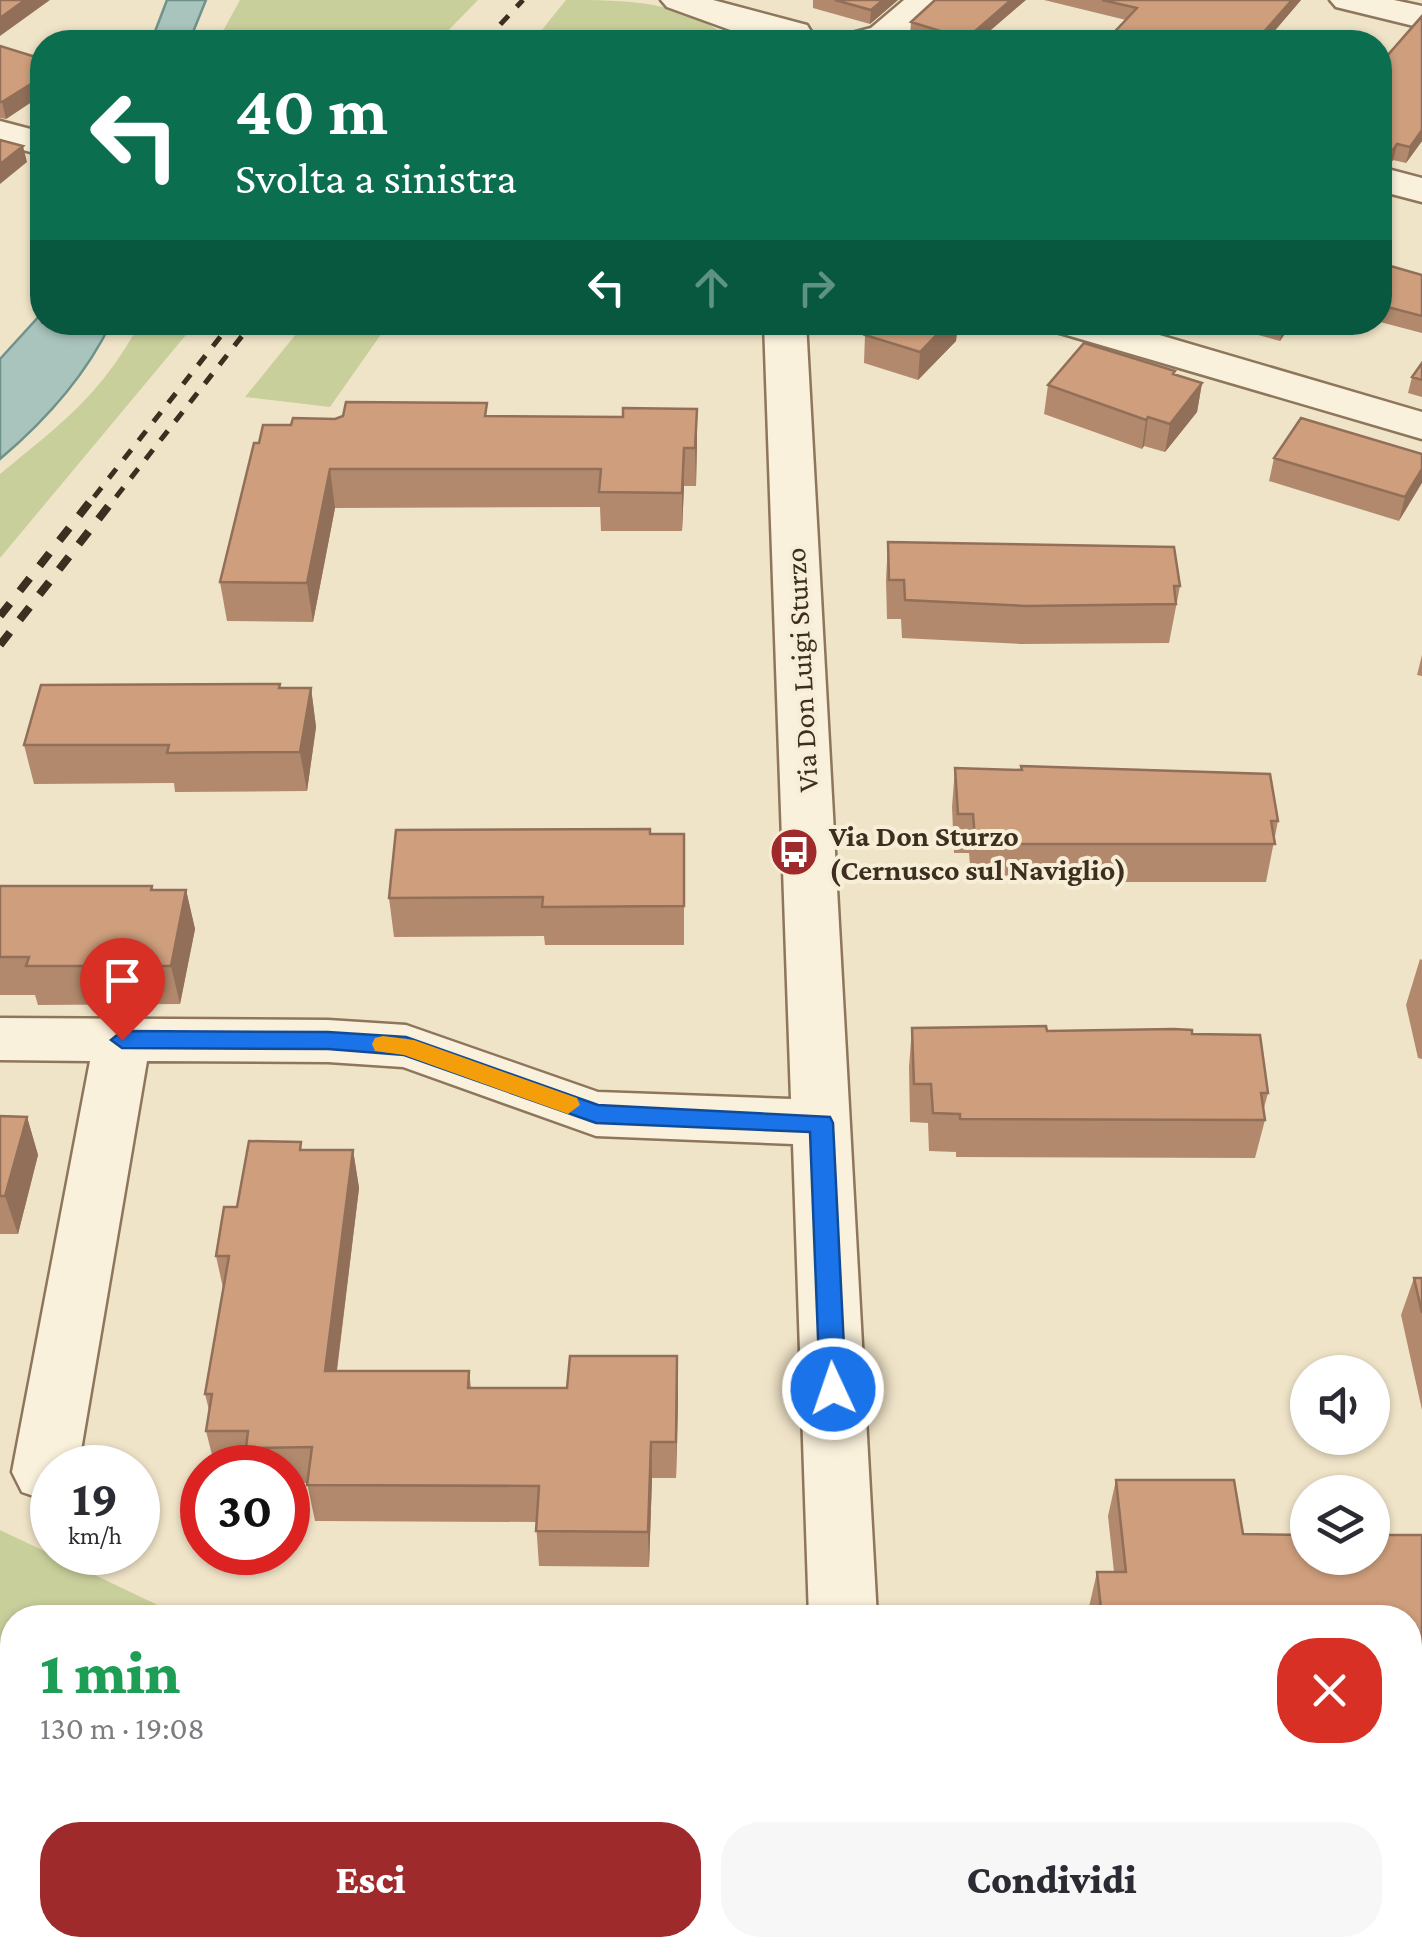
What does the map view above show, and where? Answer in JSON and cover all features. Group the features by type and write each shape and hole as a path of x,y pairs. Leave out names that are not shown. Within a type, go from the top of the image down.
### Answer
{"street":[{"path":"891,30 925,0"},
{"path":"1337,4 1422,18"},
{"path":"691,5 782,30"},
{"path":"691,5 727,30"},
{"path":"0,132 30,141"},
{"path":"1392,182 1422,190"},
{"name":"Via Don Luigi Sturzo","path":"787,335 842,1605"},
{"path":"1112,335 1422,426"},
{"path":"0,1040 328,1041 406,1046 596,1114 821,1123"},
{"path":"49,1445 122,1040"}],"green space":[{"path":"240,0 478,0 449,30 224,30"},
{"path":"566,0 654,5 696,18 718,30 542,30"},
{"path":"133,335 186,335 0,558 0,474 95,389"},
{"path":"295,335 381,335 330,407 245,397"},
{"path":"0,1530 30,1544 30,1575 95,1575 158,1605 0,1605"}],"water":[{"path":"167,0 206,0 194,30 156,30"},
{"path":"30,326 30,335 104,335 63,397 0,459 0,359"}],"building":[{"path":"0,0 25,0 0,18"},
{"path":"835,0 883,0 871,10"},
{"path":"935,0 1011,0 976,30 937,30 911,22"},
{"path":"1102,0 1292,0 1266,30 1116,30 1137,8"},
{"path":"1422,16 1422,130 1410,147 1397,144 1393,150 1392,150 1392,50"},
{"path":"0,46 30,55 30,84 0,102"},
{"path":"0,140 23,146 0,164"},
{"path":"1392,266 1422,275 1422,316 1392,308"},
{"path":"865,335 936,335 920,352"},
{"path":"1084,343 1202,383 1170,424 1148,417 1146,420 1048,385"},
{"path":"1422,363 1422,380 1412,377"},
{"path":"346,402 487,403 485,416 623,417 623,408 697,409 695,448 684,448 682,493 599,492 601,469 330,469 307,583 220,582 254,443 259,443 263,425 291,425 293,418 335,419 343,416"},
{"path":"1301,418 1422,454 1422,469 1405,497 1274,458"},
{"path":"888,542 1174,547 1180,586 1174,586 1176,604 1026,606 905,600 904,580 889,580"},
{"path":"280,684 279,688 311,688 300,752 167,753 169,745 24,745 41,685"},
{"path":"1021,766 1270,774 1278,821 1271,821 1275,844 1000,844 1000,838 975,838 973,814 958,814 955,768 1022,770"},
{"path":"650,829 650,834 684,834 684,906 542,907 543,897 389,898 396,830"},
{"path":"0,886 152,886 151,890 186,890 171,966 26,966 29,957 0,957"},
{"path":"1046,1026 1047,1031 1174,1029 1192,1030 1192,1034 1260,1035 1268,1093 1261,1093 1265,1120 960,1119 960,1114 933,1113 931,1084 914,1084 912,1028"},
{"path":"0,1116 27,1117 5,1196 0,1196"},
{"path":"249,1141 301,1142 300,1150 353,1150 325,1371 469,1371 468,1388 567,1388 570,1356 677,1356 676,1442 651,1442 648,1532 536,1531 539,1486 310,1485 310,1445 246,1445 248,1431 206,1431 212,1394 205,1394 229,1256 216,1256 224,1207 237,1207"},
{"path":"1414,1278 1422,1278 1422,1313"},
{"path":"1116,1480 1234,1480 1243,1534 1290,1535 1290,1575 1390,1575 1390,1535 1422,1535 1422,1605 1101,1605 1097,1572 1126,1572"}],"railway":[{"path":"495,30 523,0"},
{"path":"94,497 222,335"},
{"path":"116,497 243,335"},
{"path":"0,616 96,494"},
{"path":"0,645 118,494"}],"slow traffic":[{"path":"383,1044 406,1046 568,1105"}],"place":[{"name":"Via Don Sturzo (Cernusco sul Naviglio)","path":"794,852"}],"route":[{"path":"122,1040 328,1041 406,1046 596,1114 821,1123 833,1389"}]}
